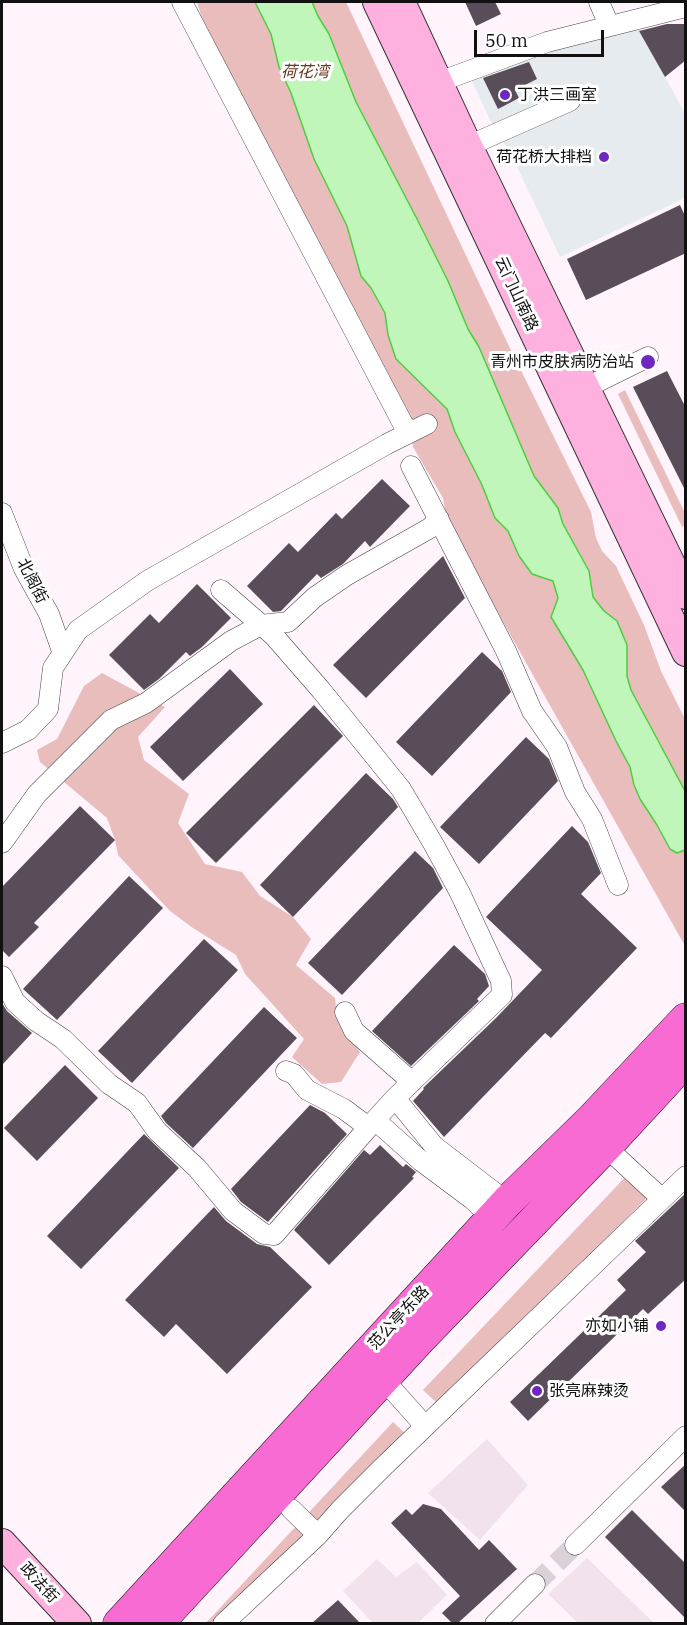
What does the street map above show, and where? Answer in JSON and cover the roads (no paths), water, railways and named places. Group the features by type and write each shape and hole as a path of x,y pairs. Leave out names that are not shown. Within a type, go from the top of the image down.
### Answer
{"main road":[{"name":"云门山南路","path":"377,2 575,392 686,594"},
{"name":"云门山南路","path":"401,2 468,146 686,652"},
{"name":"范公亭东路","path":"119,1623 499,1210 604,1135 686,1018"},
{"name":"范公亭东路","path":"157,1623 383,1379 604,1135 686,1060"},
{"name":"政法街","path":"2,1543 77,1623"}],"street":[{"path":"2,743 28,730 48,709 53,668 62,651 78,630 147,581 419,428 399,416 182,2"},
{"path":"599,2 609,25"},
{"path":"439,82 547,42 686,7"},
{"path":"468,146 570,100"},
{"path":"575,392 648,357"},
{"path":"411,466 506,651 532,711 557,747 575,792 592,819 618,885"},
{"name":"北阁街","path":"2,513 24,569 49,614 62,651"},
{"path":"2,843 37,794 111,720 146,703 231,641 261,625 288,622 315,597 347,575 430,528 439,519"},
{"path":"2,976 15,1002 36,1021 63,1039 109,1084 137,1103 157,1131 197,1168 233,1210 264,1234 274,1234 371,1123 502,995 501,981 460,893 400,789 321,690 274,636 221,590"},
{"path":"345,1012 354,1031 412,1082"},
{"path":"286,1071 294,1074 307,1090 371,1123 472,1199 499,1210"},
{"path":"395,1098 434,1146 499,1210"},
{"path":"604,1135 660,1198"},
{"path":"223,1623 318,1535 340,1510 425,1426 660,1198 686,1176"},
{"path":"383,1379 425,1426"},
{"path":"575,1545 686,1436"},
{"path":"291,1509 318,1535"},
{"path":"495,1623 535,1584"}],"tunnel":[{"path":"535,1584 575,1545"}],"place":[{"name":"丁洪三画室","path":"505,95"},
{"name":"荷花桥大排档","path":"604,157"},
{"name":"青州市皮肤病防治站","path":"648,362"},
{"name":"亦如小铺","path":"661,1326"},
{"name":"张亮麻辣烫","path":"537,1391"}],"park label":[{"name":"荷花湾","path":"305,72"}]}
